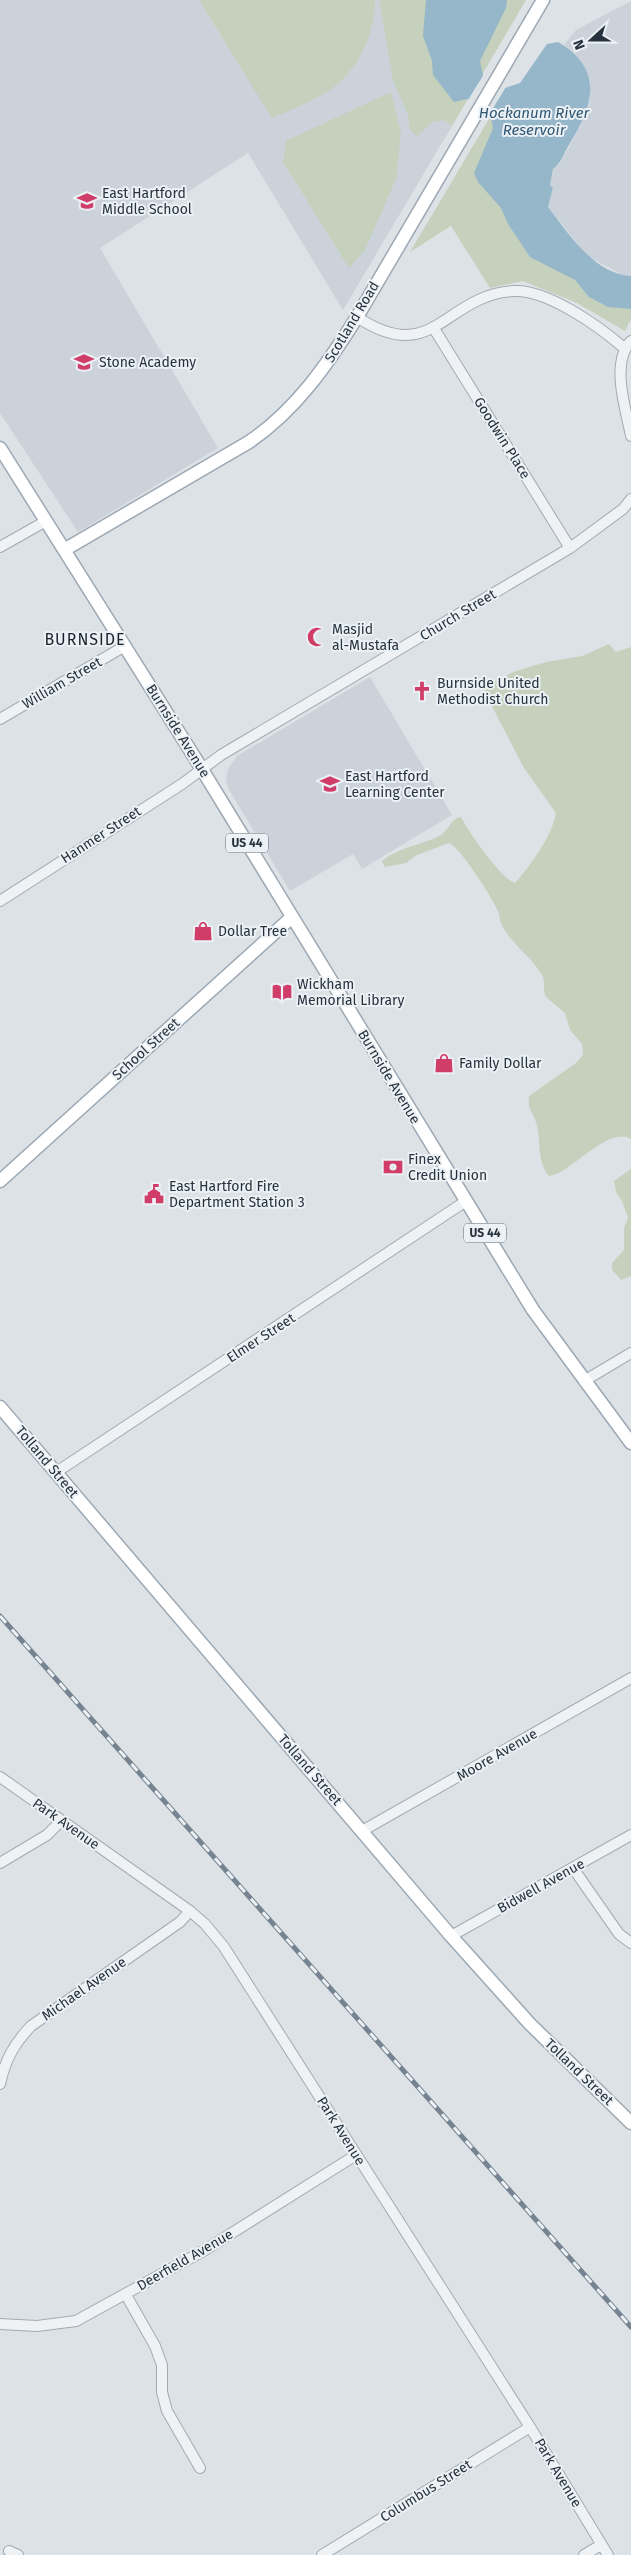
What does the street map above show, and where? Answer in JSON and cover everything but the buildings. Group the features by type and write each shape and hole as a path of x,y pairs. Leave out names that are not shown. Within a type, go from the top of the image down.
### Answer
{"main road":[{"name":"Scotland Road","path":"64,550 268,429 301,397 330,361 357,317 478,106 543,0"},
{"name":"Burnside Avenue","path":"0,448 202,769 533,1310 631,1443"},
{"name":"School Street","path":"0,1181 292,917"},
{"name":"Tolland Street","path":"0,1407 452,1936 529,2023 631,2123"}],"street":[{"path":"357,317 377,330 399,336 414,335 433,328 460,310 490,295 515,291 533,293 573,312 628,344 621,371 631,436"},
{"name":"Goodwin Place","path":"433,328 570,548"},
{"name":"Church Street","path":"202,769 283,718 320,698 570,548 617,514 631,499"},
{"path":"0,547 46,521"},
{"name":"William Street","path":"0,719 125,646"},
{"name":"Hanmer Street","path":"0,901 202,769"},
{"name":"Elmer Street","path":"55,1473 466,1201"},
{"path":"584,1381 631,1353"},
{"name":"Moore Avenue","path":"362,1831 631,1678"},
{"name":"Park Avenue","path":"0,1777 190,1911 205,1924 224,1947 530,2427 608,2555"},
{"path":"0,1863 46,1835 61,1820"},
{"name":"Bidwell Avenue","path":"452,1936 631,1835"},
{"path":"574,1868 618,1934 631,1943"},
{"name":"Michael Avenue","path":"0,2084 4,2065 16,2043 31,2026 180,1922 190,1911"},
{"name":"Deerfield Avenue","path":"0,2324 37,2326 76,2321 126,2295 204,2250 356,2155"},
{"path":"126,2295 155,2346 162,2365 162,2392 167,2411 200,2468"},
{"name":"Columbus Street","path":"322,2555 530,2427"},
{"path":"584,2555 601,2545"}],"shaded area":[{"name":"East Hartford Middle School","path":"0,0 399,0 420,101 452,126 343,310 248,153 100,248 218,448 78,532 0,413"},
{"path":"631,1 631,276 623,275 587,256 548,207 553,188 550,185 553,169 560,163 580,127 590,101 590,80 579,59 564,45 576,30"},
{"name":"East Hartford Learning Center","path":"370,677 452,815 362,869 353,854 290,891 228,788 226,779 228,769 237,756"}],"green space":[{"path":"199,0 375,0 370,33 362,53 349,72 336,86 328,91 309,102 272,118"},
{"path":"379,0 526,0 452,126 444,120 433,122 417,136 410,130 408,115 393,80"},
{"path":"391,92 401,134 396,179 365,250 349,268 283,162 286,141"},
{"path":"499,102 530,217 631,291 631,319 625,331 577,303 523,281 490,288 451,226 410,252"},
{"path":"609,644 616,652 631,647 631,1139 622,1136 612,1138 590,1151 569,1167 549,1176 541,1159 537,1126 530,1109 529,1096 576,1063 583,1055 582,1044 570,1030 565,1013 546,997 544,980 538,968 504,930 498,911 490,896 468,863 454,847 449,843 417,855 406,863 385,867 382,861 396,852 441,835 452,822 461,817 493,864 501,873 515,883 528,868 545,841 556,813 524,768 483,689 513,672 546,662 582,656"},
{"path":"631,1169 631,1276 621,1280 612,1270 612,1263 624,1250 624,1228 628,1218 622,1201 616,1192 614,1181"}],"water":[{"name":"Hockanum River Reservoir","path":"426,0 507,0 506,8 480,61 483,75 505,88 520,83 547,44 558,42 573,53 583,64 590,88 589,101 578,129 561,160 553,169 550,185 553,188 548,207 573,240 594,260 618,274 631,276 631,309 608,307 589,297 575,280 530,257 508,224 501,208 478,182 474,173 493,128 490,110 467,99 454,102 433,75 432,61 423,36"}],"pier":[{"path":"484,74 506,87 490,113 468,100"}],"railway":[{"path":"0,1616 631,2327"}],"place":[{"name":"East Hartford Middle School","path":"87,201"},
{"name":"Stone Academy","path":"84,362"},
{"name":"Masjid al-Mustafa","path":"317,637"},
{"name":"Burnside United Methodist Church","path":"422,691"},
{"name":"East Hartford Learning Center","path":"330,784"},
{"name":"Dollar Tree","path":"203,931"},
{"name":"Wickham Memorial Library","path":"282,992"},
{"name":"Family Dollar","path":"444,1063"},
{"name":"Finex Credit Union","path":"393,1167"},
{"name":"East Hartford Fire Department Station 3","path":"154,1194"}],"district":[{"name":"BURNSIDE","path":"85,639"}]}
